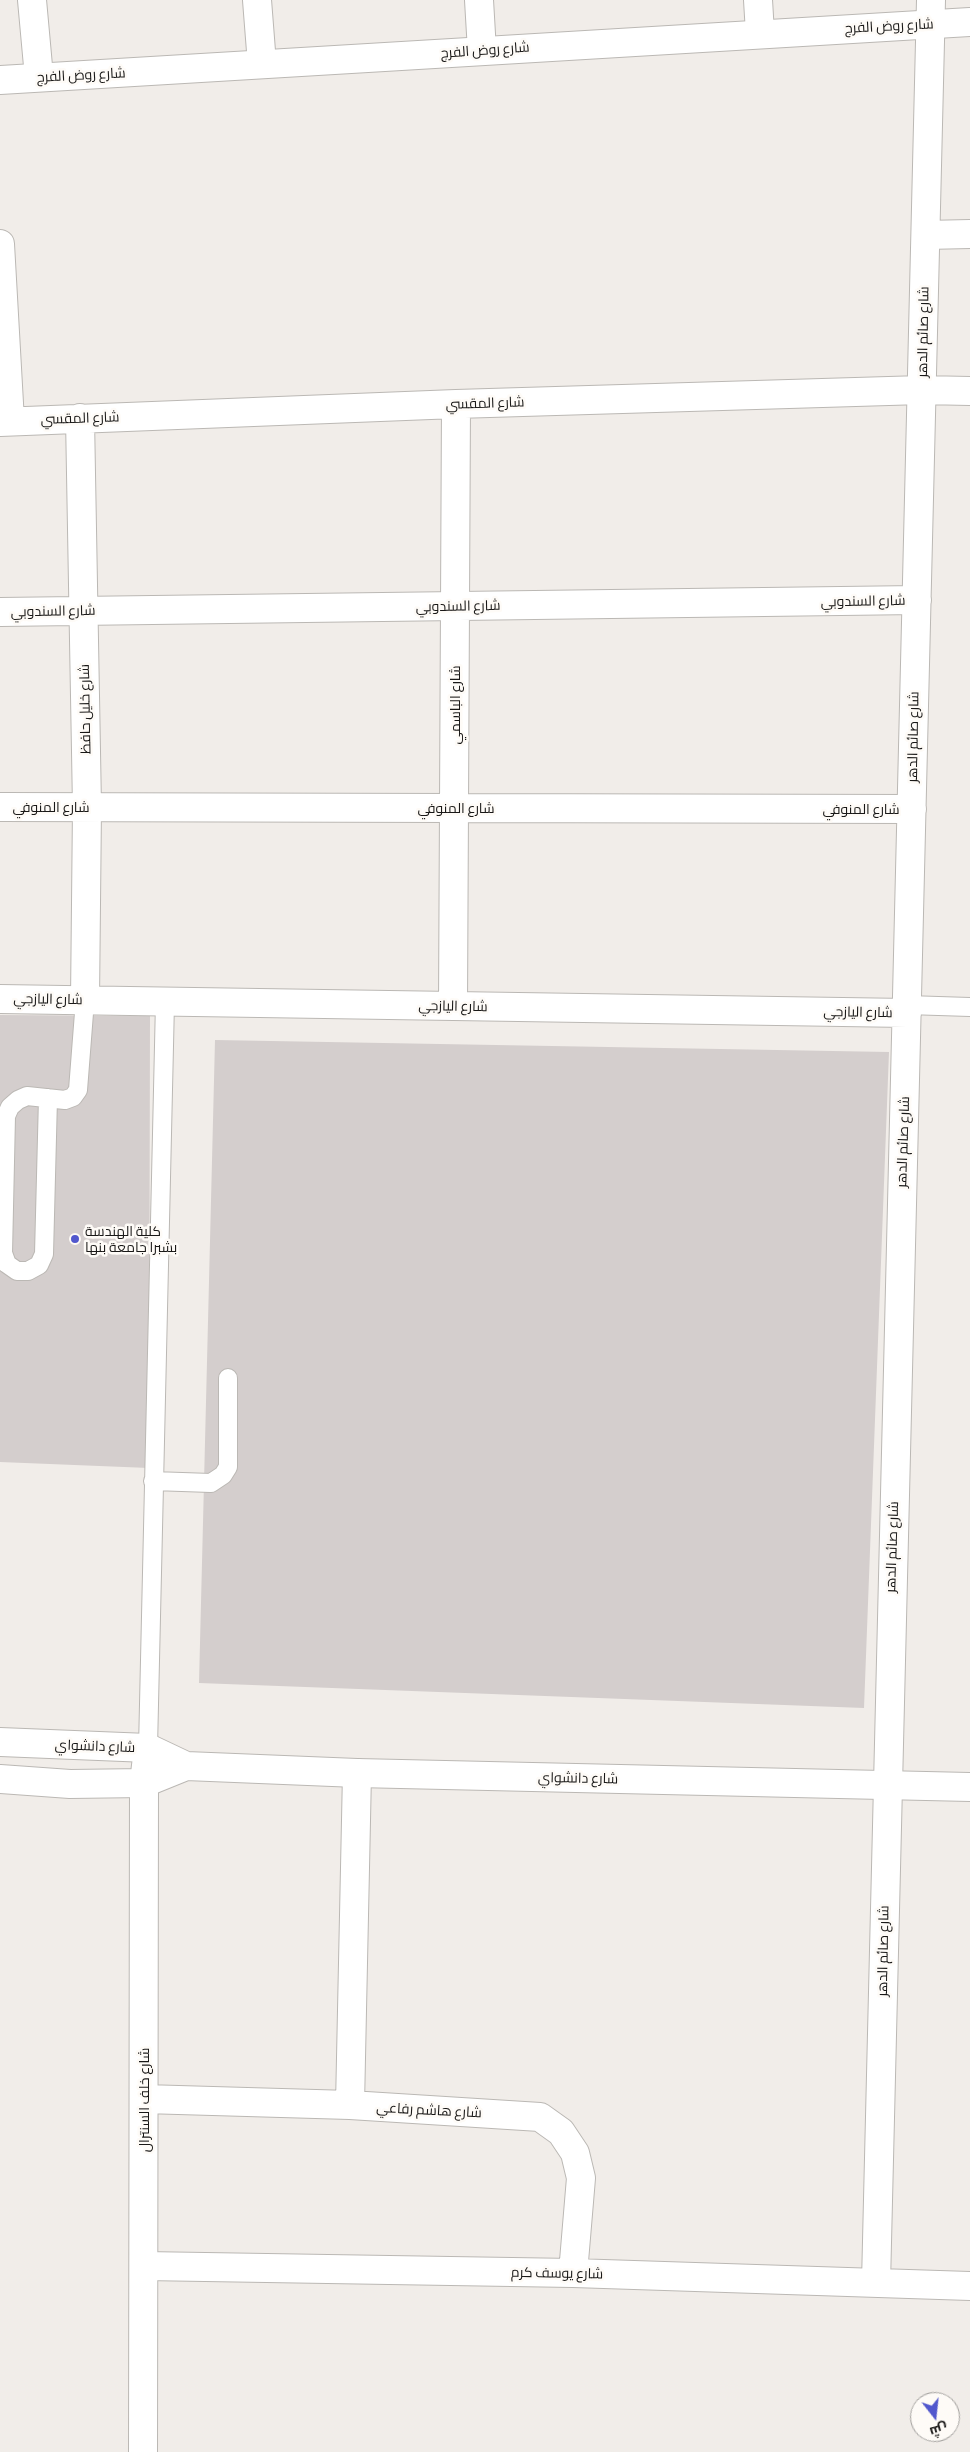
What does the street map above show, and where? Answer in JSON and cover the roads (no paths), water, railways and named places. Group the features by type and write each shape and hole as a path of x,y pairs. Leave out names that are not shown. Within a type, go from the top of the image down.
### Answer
{"street":[{"path":"32,0 39,77"},
{"path":"257,0 262,64"},
{"path":"479,0 482,51"},
{"path":"758,0 760,34"},
{"name":"شارع روض الفرج","path":"0,80 760,34 931,12 970,22"},
{"name":"شارع صائم الدهر","path":"876,2284 886,1785 931,12"},
{"path":"926,235 970,234"},
{"path":"0,244 5,421"},
{"name":"شارع المقسي","path":"5,421 456,404 922,390 970,391"},
{"name":"شارع الباسمي","path":"453,1006 456,404"},
{"name":"شارع خليل حافظ","path":"80,418 87,808 85,1000"},
{"name":"شارع السندوبي","path":"0,612 917,600"},
{"name":"شارع المنوفي","path":"0,807 912,809"},
{"name":"شارع اليازجي","path":"0,999 453,1006 907,1009"},
{"name":"شارع دانشواي","path":"0,1742 148,1748 186,1766 356,1773 970,1787"},
{"name":"شارع خلف السنترال","path":"142,2452 144,1783 148,1748"},
{"name":"شارع دانشواي","path":"0,1779 70,1784 144,1783 186,1766"},
{"path":"350,2105 356,1773"},
{"name":"شارع هاشم رفاعي","path":"144,2099 350,2105 540,2116 561,2132 575,2152 581,2178 573,2273"},
{"name":"شارع يوسف كرم","path":"144,2266 573,2273 970,2286"}],"lane":[{"path":"48,1098 44,1254 39,1265 28,1271 16,1271 7,1264 3,1253 6,1116 10,1107 18,1100 27,1096 48,1098 65,1100 73,1097 78,1090 85,1000"},
{"path":"148,1748 165,1002"},
{"path":"907,1009 970,1007"},
{"path":"153,1481 211,1483 223,1475 228,1467 228,1378"}],"place":[{"name":"كلية الهندسة بشبرا جامعة بنها","path":"75,1239"}]}
